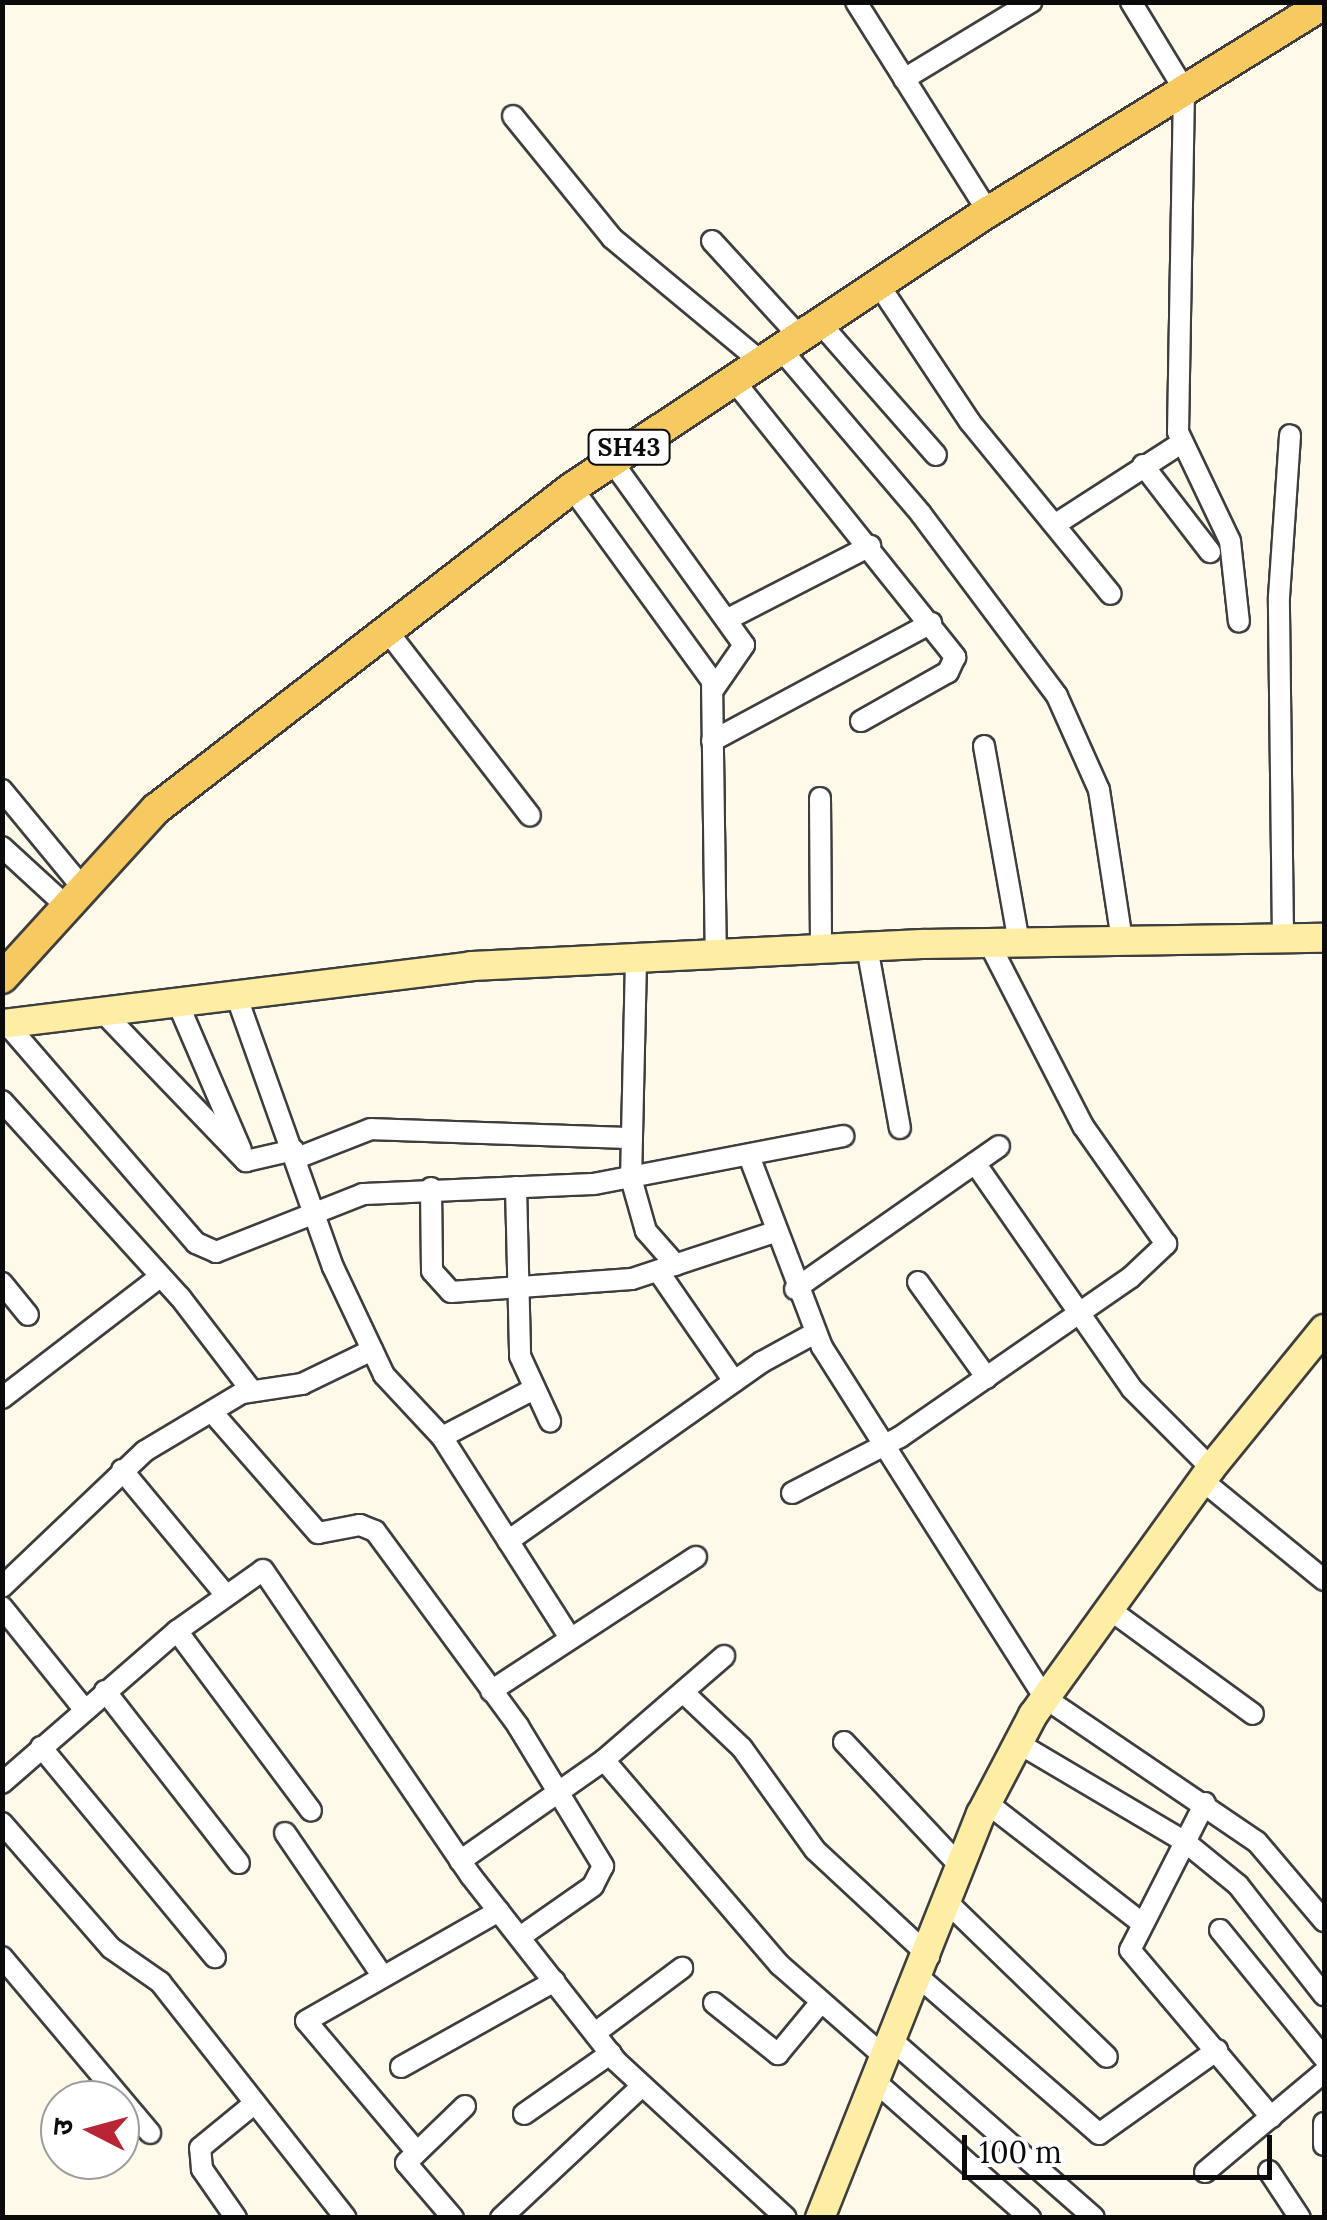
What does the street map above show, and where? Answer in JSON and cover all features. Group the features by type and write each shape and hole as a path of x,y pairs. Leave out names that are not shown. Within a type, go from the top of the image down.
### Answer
{"main road":[{"name":"SH43","path":"2,978 156,809 610,460 988,212 1324,4"}],"street":[{"path":"856,2 988,212"},
{"path":"904,78 1004,9 1030,2"},
{"path":"1131,2 1184,89 1182,442 1230,541 1239,622"},
{"path":"512,116 623,249 788,341 936,455"},
{"path":"712,241 1057,696 1099,790 1122,941"},
{"path":"879,284 970,422 1111,594"},
{"path":"731,378 931,623 954,666 861,721"},
{"path":"1282,938 1279,598 1290,435"},
{"path":"1056,524 1182,442"},
{"path":"610,460 728,619 743,653 713,690"},
{"path":"1143,465 1210,552"},
{"path":"572,488 713,690 716,956"},
{"path":"728,619 870,546"},
{"path":"712,741 931,623"},
{"path":"388,632 530,816"},
{"path":"984,746 1019,942"},
{"path":"2,790 73,896"},
{"path":"820,798 822,950"},
{"path":"2,847 73,896"},
{"path":"4,1024 176,998 471,966 1019,942 1324,938"},
{"path":"792,1493 881,1447 987,1378 1160,1255 1164,1232 1083,1126 989,943"},
{"path":"867,948 900,1128"},
{"path":"636,960 631,1178 646,1230 734,1381"},
{"path":"235,992 313,1209 372,1350 392,1387 442,1437 569,1636"},
{"path":"176,998 246,1161"},
{"path":"100,1009 246,1161"},
{"path":"4,1024 204,1250 240,1243 313,1209 430,1188 631,1178 843,1136"},
{"path":"2,1101 161,1276 251,1390"},
{"path":"246,1161 296,1154 371,1129 632,1138"},
{"path":"794,1289 999,1146"},
{"path":"749,1156 794,1289 816,1333 881,1447 1044,1698 1205,1803 1256,1842 1324,1921"},
{"path":"975,1164 1132,1389 1206,1474 1324,1580"},
{"path":"516,1186 514,1284 520,1356 550,1421"},
{"path":"430,1188 436,1284 451,1292 667,1268 775,1232"},
{"path":"2,1398 161,1276"},
{"path":"918,1282 987,1378"},
{"path":"2,1283 28,1315"},
{"path":"820,2218 925,1968 987,1802 1018,1743 1044,1698 1206,1474 1324,1329"},
{"path":"508,1541 734,1381 816,1333"},
{"path":"2,1588 79,1521 122,1470 212,1412 251,1390 302,1384 372,1350"},
{"path":"442,1437 534,1389"},
{"path":"212,1412 318,1533 360,1525 376,1532 491,1691 558,1793 603,1873 520,1937"},
{"path":"122,1470 225,1594"},
{"path":"491,1691 569,1636 696,1557"},
{"path":"2,1783 84,1709 225,1594 254,1572 272,1578 460,1860 611,2054 641,2087 786,2218"},
{"path":"2,1607 84,1709"},
{"path":"1109,1609 1253,1714"},
{"path":"177,1631 311,1812"},
{"path":"460,1860 604,1760 724,1656"},
{"path":"105,1692 239,1863"},
{"path":"683,1692 742,1748 814,1850 925,1968 1099,2134 1217,2050"},
{"path":"844,1742 962,1868"},
{"path":"1018,1743 1184,1841 1238,1885 1324,1995"},
{"path":"41,1748 215,1957"},
{"path":"604,1760 821,2002 886,2062 1030,2218"},
{"path":"987,1802 1139,1922"},
{"path":"1205,1803 1139,1922 1134,1962 1217,2050 1271,2117"},
{"path":"2,1823 111,1948 160,1982 346,2218"},
{"path":"286,1833 382,1976"},
{"path":"948,1903 1107,2057"},
{"path":"416,2151 306,2028 311,2014 499,1911"},
{"path":"1220,1930 1324,2058"},
{"path":"2,1957 150,2133"},
{"path":"596,2034 682,1968"},
{"path":"401,2067 555,1981"},
{"path":"714,2003 778,2054 821,2002"},
{"path":"524,2114 611,2054"},
{"path":"886,2062 1094,2218"},
{"path":"1205,2172 1324,2072"},
{"path":"501,2218 641,2087"},
{"path":"236,2218 202,2170 200,2148 254,2103"},
{"path":"453,2218 408,2170 416,2151 465,2106"},
{"path":"1324,2124 1324,2144"},
{"path":"1269,2171 1300,2218"}]}
